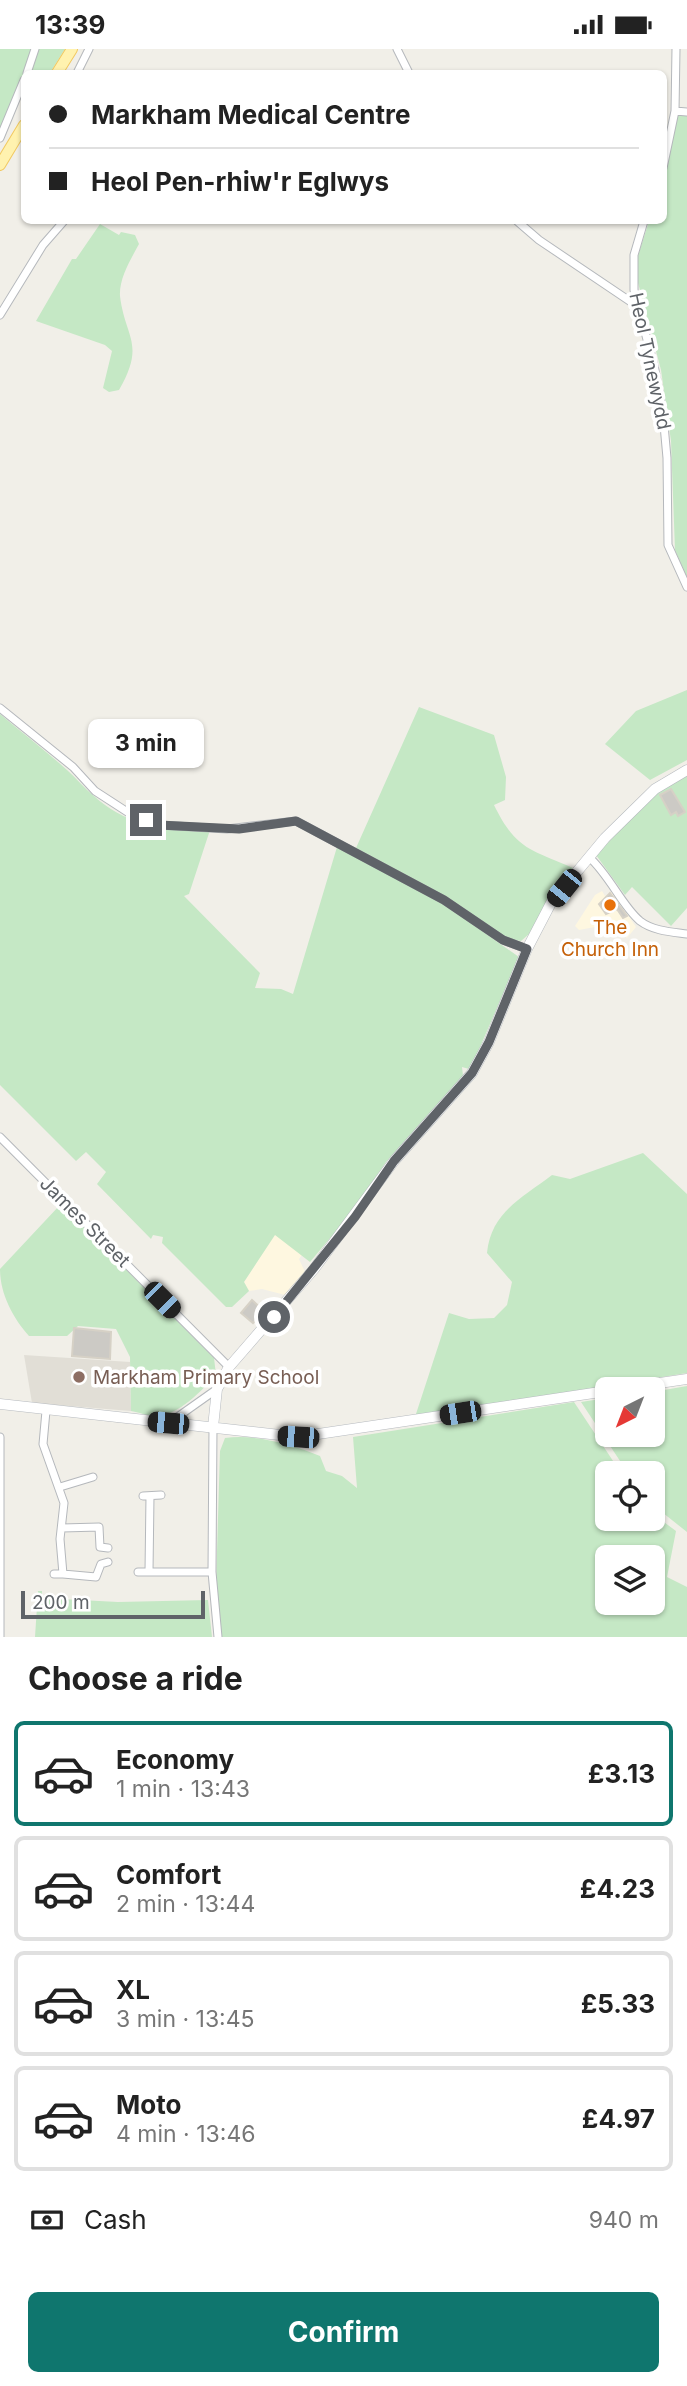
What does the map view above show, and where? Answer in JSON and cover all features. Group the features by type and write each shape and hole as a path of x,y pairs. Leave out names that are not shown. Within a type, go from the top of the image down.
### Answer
{"main road":[{"path":"59,70 72,49"},
{"path":"0,165 21,130"}],"street":[{"path":"28,70 35,49"},
{"path":"78,70 89,49"},
{"path":"397,49 408,70"},
{"path":"667,149 675,111 676,49"},
{"path":"0,138 21,87"},
{"path":"675,111 687,112"},
{"path":"0,315 43,245 61,224"},
{"path":"520,224 539,240 637,307"},
{"name":"Heol Tynewydd","path":"643,224 634,255 637,307 655,370 663,414 667,458 668,545 687,587"},
{"path":"0,708 73,767 95,791 132,815 159,825 228,829 296,821 444,900 503,940 527,949"},
{"path":"218,1637 212,1572 213,1427 218,1389 229,1367 314,1269 394,1161 469,1078 489,1042 527,949 551,903 589,857 655,789 687,770"},
{"path":"589,857 604,870 639,920 656,929 687,934"},
{"name":"James Street","path":"0,1137 229,1367"},
{"path":"665,1382 687,1379"},
{"path":"168,1423 218,1389"},
{"path":"0,1404 274,1436 322,1436 595,1393"},
{"path":"46,1411 43,1444 61,1486 65,1507 58,1574 96,1577 101,1564 108,1562"},
{"path":"0,1437 1,1637"},
{"path":"61,1486 93,1477"},
{"path":"149,1572 147,1496 161,1496"},
{"path":"62,1528 99,1527 100,1547 108,1548"},
{"path":"138,1572 212,1572"}],"shaded area":[{"path":"602,891 605,896 612,891 636,927 627,938 611,924 579,930 575,926 595,895"},
{"path":"275,1234 302,1255 299,1259 305,1272 285,1295 262,1289 249,1291 244,1282"},
{"name":"Markham Primary School","path":"24,1355 130,1362 131,1411 32,1403"}],"green space":[{"path":"0,49 31,49 25,70 21,70 20,85 0,129"},
{"path":"38,49 65,49 52,70 31,70"},
{"path":"678,114 687,114 687,577 675,550 671,441 661,370 637,279 637,259 648,224 667,224 667,164"},
{"path":"100,224 119,235 121,232 135,235 139,244 126,269 120,289 122,310 132,341 131,361 119,390 109,392 103,388 112,351 105,345 36,321 72,259 76,259"},
{"path":"687,690 687,760 650,780 605,744 636,711"},
{"path":"419,707 494,735 506,777 505,800 494,805 502,820 517,840 535,852 573,868 556,889 529,934 521,941 505,938 444,896 356,848"},
{"path":"0,714 106,806 120,814 164,828 210,830 189,894 184,896 260,973 255,988 281,989 293,994 337,847 442,903 519,957 469,1069 462,1067 463,1076 386,1162 352,1212 310,1262 275,1235 244,1282 249,1291 232,1307 226,1307 162,1243 163,1237 153,1235 151,1239 97,1184 106,1172 86,1152 76,1161 0,1085"},
{"path":"687,775 687,908 671,926 632,887 625,895 596,855 662,787"},
{"path":"643,1153 687,1194 687,1373 662,1377 595,1377 595,1388 415,1417 449,1313 469,1319 494,1318 507,1305 512,1282 487,1253 490,1239 501,1216 552,1175 570,1179"},
{"path":"59,1206 63,1206 214,1358 216,1375 186,1404 156,1416 131,1411 130,1357 116,1329 78,1326 67,1336 29,1336 18,1321 5,1296 0,1269"},
{"path":"687,1386 687,1532 665,1515 665,1461 620,1461 611,1447 665,1447 665,1390"},
{"path":"595,1400 595,1423 581,1402"},
{"path":"574,1402 595,1434 595,1447 604,1447 613,1461 595,1461 595,1531 665,1531 665,1523 676,1531 667,1577 687,1587 687,1637 221,1637 216,1586 220,1451 225,1438 261,1439 320,1456 326,1471 342,1476 357,1488 353,1437"},
{"path":"38,1591 42,1591 42,1598 118,1602 208,1600 212,1637 35,1637"}],"building":[{"path":"671,789 685,812 678,816 676,812 671,815 660,795"},
{"name":"The Church Inn","path":"610,893 627,916 623,918 617,909 606,914 599,904"},
{"path":"252,1300 264,1311 253,1323 241,1313"},
{"path":"74,1328 111,1332 110,1359 72,1356"}],"place":[{"name":"The Church Inn","path":"610,905"},
{"name":"Markham Primary School","path":"79,1377"}],"route":[{"path":"146,820 159,825 216,826 228,829 296,821 444,900 503,940 527,949 489,1042 472,1073 438,1115 394,1161 355,1217 274,1317"}]}
